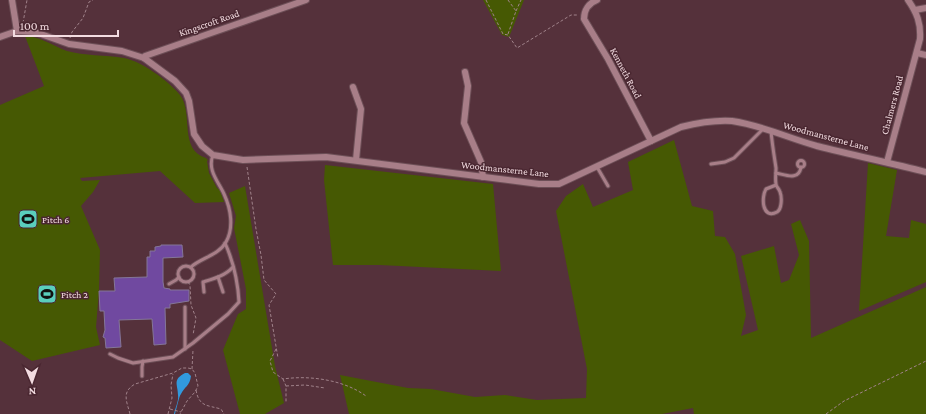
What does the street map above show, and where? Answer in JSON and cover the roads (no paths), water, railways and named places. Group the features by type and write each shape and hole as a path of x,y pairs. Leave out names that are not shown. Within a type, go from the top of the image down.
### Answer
{"street":[{"path":"12,0 19,31"},
{"name":"Kingscroft Road","path":"144,58 295,2 306,0"},
{"name":"Kenneth Road","path":"597,0 593,2 585,11 584,18 608,59 651,141"},
{"name":"Chalmers Road","path":"887,162 917,53 921,30 918,15 908,0"},
{"path":"915,10 926,8"},
{"path":"0,37 19,31 35,32 69,44 122,51 144,58 175,81 186,93 189,101 194,134 202,146 213,155"},
{"path":"917,53 926,55"},
{"path":"465,72 468,86 464,123 481,162 483,177"},
{"path":"353,87 361,109 356,160"},
{"name":"Woodmansterne Lane","path":"213,155 224,158 247,160 326,157 539,184 558,184 681,127 693,124 733,121 763,128 816,146 926,172"}],"lane":[{"path":"711,164 725,162 734,158 763,128"},
{"path":"771,131 776,186 780,192 780,207 776,213 767,212 764,208 763,200 766,189 776,186"},
{"path":"169,284 176,280 181,267 191,267 198,261 206,259 225,243 229,234 231,222 225,196 212,173 210,161 213,155"},
{"path":"597,167 608,186"},
{"path":"776,173 791,176 798,175 800,174 801,167"},
{"path":"110,354 133,363 173,356 193,343 228,314 239,302 238,289 225,243"},
{"path":"178,277 182,281 188,282 192,280 194,275 191,267"},
{"path":"204,292 203,282 218,277 229,271 232,267"},
{"path":"218,277 223,292"},
{"path":"185,307 185,349"},
{"path":"142,376 143,361"}],"water":[{"path":"185,373 188,373 191,376 188,384 180,395 174,414 178,397 177,380"}],"place":[{"name":"Pitch 6","path":"28,219"},
{"name":"Pitch 2","path":"47,294"}]}
